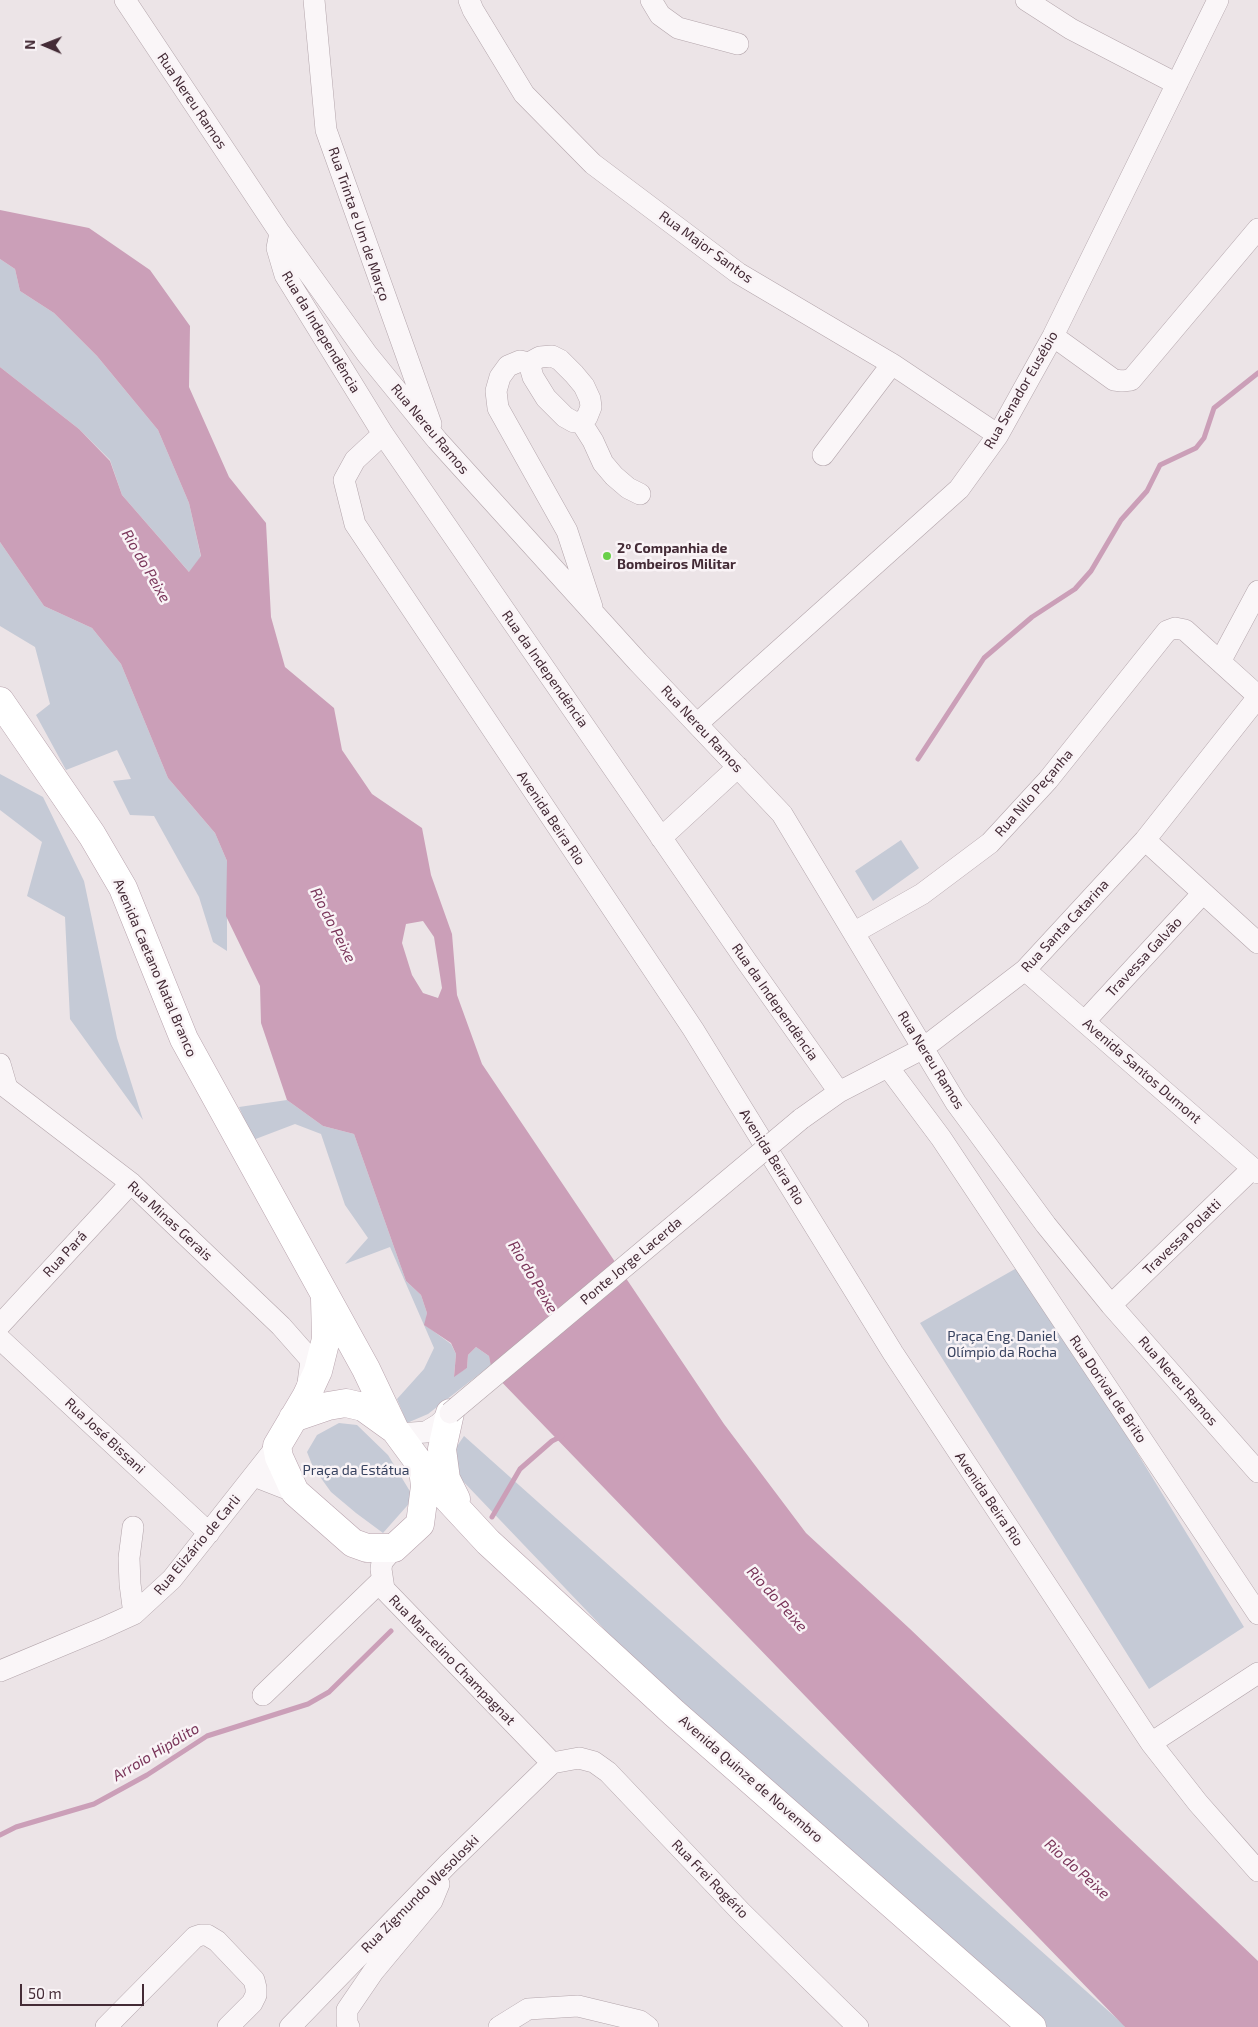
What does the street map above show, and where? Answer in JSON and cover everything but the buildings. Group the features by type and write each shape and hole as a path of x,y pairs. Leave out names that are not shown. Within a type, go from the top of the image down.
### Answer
{"main road":[{"name":"Avenida Caetano Natal Branco","path":"0,702 92,835 123,888 184,1039 366,1369 396,1432"},
{"name":"Avenida Caetano Natal Branco","path":"300,1408 318,1371 326,1339 325,1295"},
{"path":"420,1524 425,1486 423,1469 396,1432 363,1407 346,1403 300,1408 277,1446 279,1456 295,1492 353,1543 367,1548 394,1548 420,1524 445,1522 473,1528"},
{"path":"446,1417 442,1449 446,1479 473,1528"},
{"name":"Avenida Quinze de Novembro","path":"423,1469 473,1528 674,1712 1032,2027"}],"street":[{"name":"Rua Nereu Ramos","path":"125,0 280,233 368,354 437,440 595,615 782,814 855,932 922,1049 956,1103 1046,1225 1111,1305 1258,1472"},
{"name":"Rua Trinta e Um de Março","path":"314,0 326,130 437,440"},
{"name":"Rua Major Santos","path":"469,0 473,10 524,94 593,164 738,273 892,364 998,435"},
{"path":"651,0 660,15 678,28 738,44"},
{"path":"1026,0 1071,29 1177,84"},
{"name":"Rua Senador Eusébio","path":"698,723 959,489 998,435 1053,336 1218,0"},
{"path":"1053,336 1114,380 1131,380 1258,229"},
{"name":"Rua da Independência","path":"280,233 277,248 285,274 383,434 661,838 839,1092"},
{"path":"529,363 533,378 546,398 565,417 574,422 581,422 587,417 591,408 584,386 560,360 552,356 540,357 529,363 520,361 508,366 500,377 496,391 498,408 567,531 595,615"},
{"path":"822,455 892,364"},
{"path":"581,422 588,430 603,462 614,476 628,488 640,494"},
{"name":"Avenida Beira Rio","path":"383,434 355,460 344,480 355,524 693,1029 893,1353 1151,1743 1198,1803 1258,1871"},
{"path":"1258,591 1221,660 1258,696"},
{"name":"Rua Nilo Peçanha","path":"855,932 922,894 990,843 1048,780 1167,632 1175,628 1185,630 1221,660"},
{"name":"Rua Santa Catarina","path":"801,1119 839,1092 922,1049 1025,970 1145,840 1258,696"},
{"path":"661,838 738,766"},
{"path":"1145,840 1258,943"},
{"name":"Travessa Galvão","path":"1085,1021 1203,893"},
{"name":"Avenida Santos Dumont","path":"1025,970 1256,1171"},
{"name":"Rua Minas Gerais","path":"0,1064 4,1089 131,1183 302,1348 311,1360 300,1408"},
{"name":"Rua Dorival de Brito","path":"888,1067 942,1138 1258,1614"},
{"name":"Ponte Jorge Lacerda","path":"396,1432 426,1432 446,1417 801,1119"},
{"name":"Travessa Polatti","path":"1111,1305 1256,1171"},
{"name":"Rua Pará","path":"0,1325 131,1183"},
{"name":"Rua José Bissani","path":"0,1339 209,1533"},
{"path":"423,1469 446,1417"},
{"name":"Rua Elizário de Carli","path":"0,1671 101,1630 134,1614 172,1579 277,1446"},
{"path":"254,1476 295,1492"},
{"path":"133,1526 129,1558 134,1614"},
{"name":"Rua Marcelino Champagnat","path":"394,1548 382,1562 384,1589 552,1763"},
{"path":"263,1695 382,1580"},
{"path":"1151,1743 1258,1673"},
{"name":"Rua Frei Rogério","path":"552,1763 579,1758 594,1762 608,1772 741,1912 858,2027"},
{"name":"Rua Zigmundo Wesoloski","path":"290,2027 448,1864 552,1763"},
{"path":"349,2027 346,2010 373,1972 432,1901 448,1864"},
{"path":"106,2027 195,1937 201,1935 217,1941 254,1980 256,1988 252,2003 228,2027"},
{"path":"499,2027 527,2018 578,2006 640,2021 648,2027"}],"green space":[{"path":"0,259 15,269 20,291 54,313 97,356 158,430 189,503 201,557 190,573 122,495 110,460 79,429 0,367"},
{"path":"0,542 44,606 92,628 121,664 168,778 215,833 227,861 227,951 213,942 199,897 154,816 130,815 113,781 131,779 117,750 66,770 36,715 50,704 35,647 0,626"},
{"path":"0,774 43,797 84,881 117,1038 143,1120 70,1019 65,917 27,896 42,842 0,810"},
{"path":"901,840 919,868 873,901 855,871"},
{"path":"287,1100 323,1126 354,1134 406,1281 421,1295 427,1313 425,1325 451,1344 456,1354 454,1376 467,1368 468,1355 476,1347 489,1356 491,1365 428,1414 407,1423 397,1399 424,1369 434,1348 390,1247 345,1264 368,1238 345,1205 321,1134 295,1124 253,1140 239,1107"},
{"name":"Praça Eng. Daniel Olímpio da Rocha","path":"1022,1265 1244,1627 1149,1689 920,1323"},
{"name":"Praça da Estátua","path":"339,1423 357,1425 388,1455 414,1498 383,1533 331,1492 313,1467 307,1452 317,1435"},
{"path":"464,1436 1125,2027 1047,2027 630,1656 457,1475 453,1452"}],"water":[{"name":"Rio do Peixe","path":"0,210 89,228 150,270 190,326 189,387 229,477 266,523 271,617 285,667 334,708 342,750 372,794 422,828 431,875 452,934 457,995 482,1064 724,1424 806,1533 909,1628 1258,1961 1258,2027 1125,2027 492,1372 489,1356 476,1347 468,1355 467,1368 454,1377 456,1354 451,1343 424,1325 427,1313 421,1295 406,1281 354,1134 323,1126 287,1100 261,1023 260,986 226,916 227,861 215,833 168,778 121,664 92,628 44,606 0,542 0,367 79,429 110,461 122,495 189,572 201,556 189,503 158,430 97,356 54,313 20,291 15,269 0,259","holes":["423,921 434,937 442,988 438,998 423,993 412,975 402,943 406,924"]}],"waterway":[{"path":"918,759 984,658 1032,617 1075,589 1091,571 1121,520 1147,491 1160,465 1196,448 1204,438 1214,408 1258,373"},
{"name":"Arroio Hipólito","path":"492,1517 520,1469 552,1441 562,1436"},
{"name":"Arroio Hipólito","path":"0,1835 16,1827 94,1804 147,1775 207,1736 308,1704 329,1692 391,1631"}],"place":[{"name":"2º Companhia de Bombeiros Militar","path":"607,556"}]}
